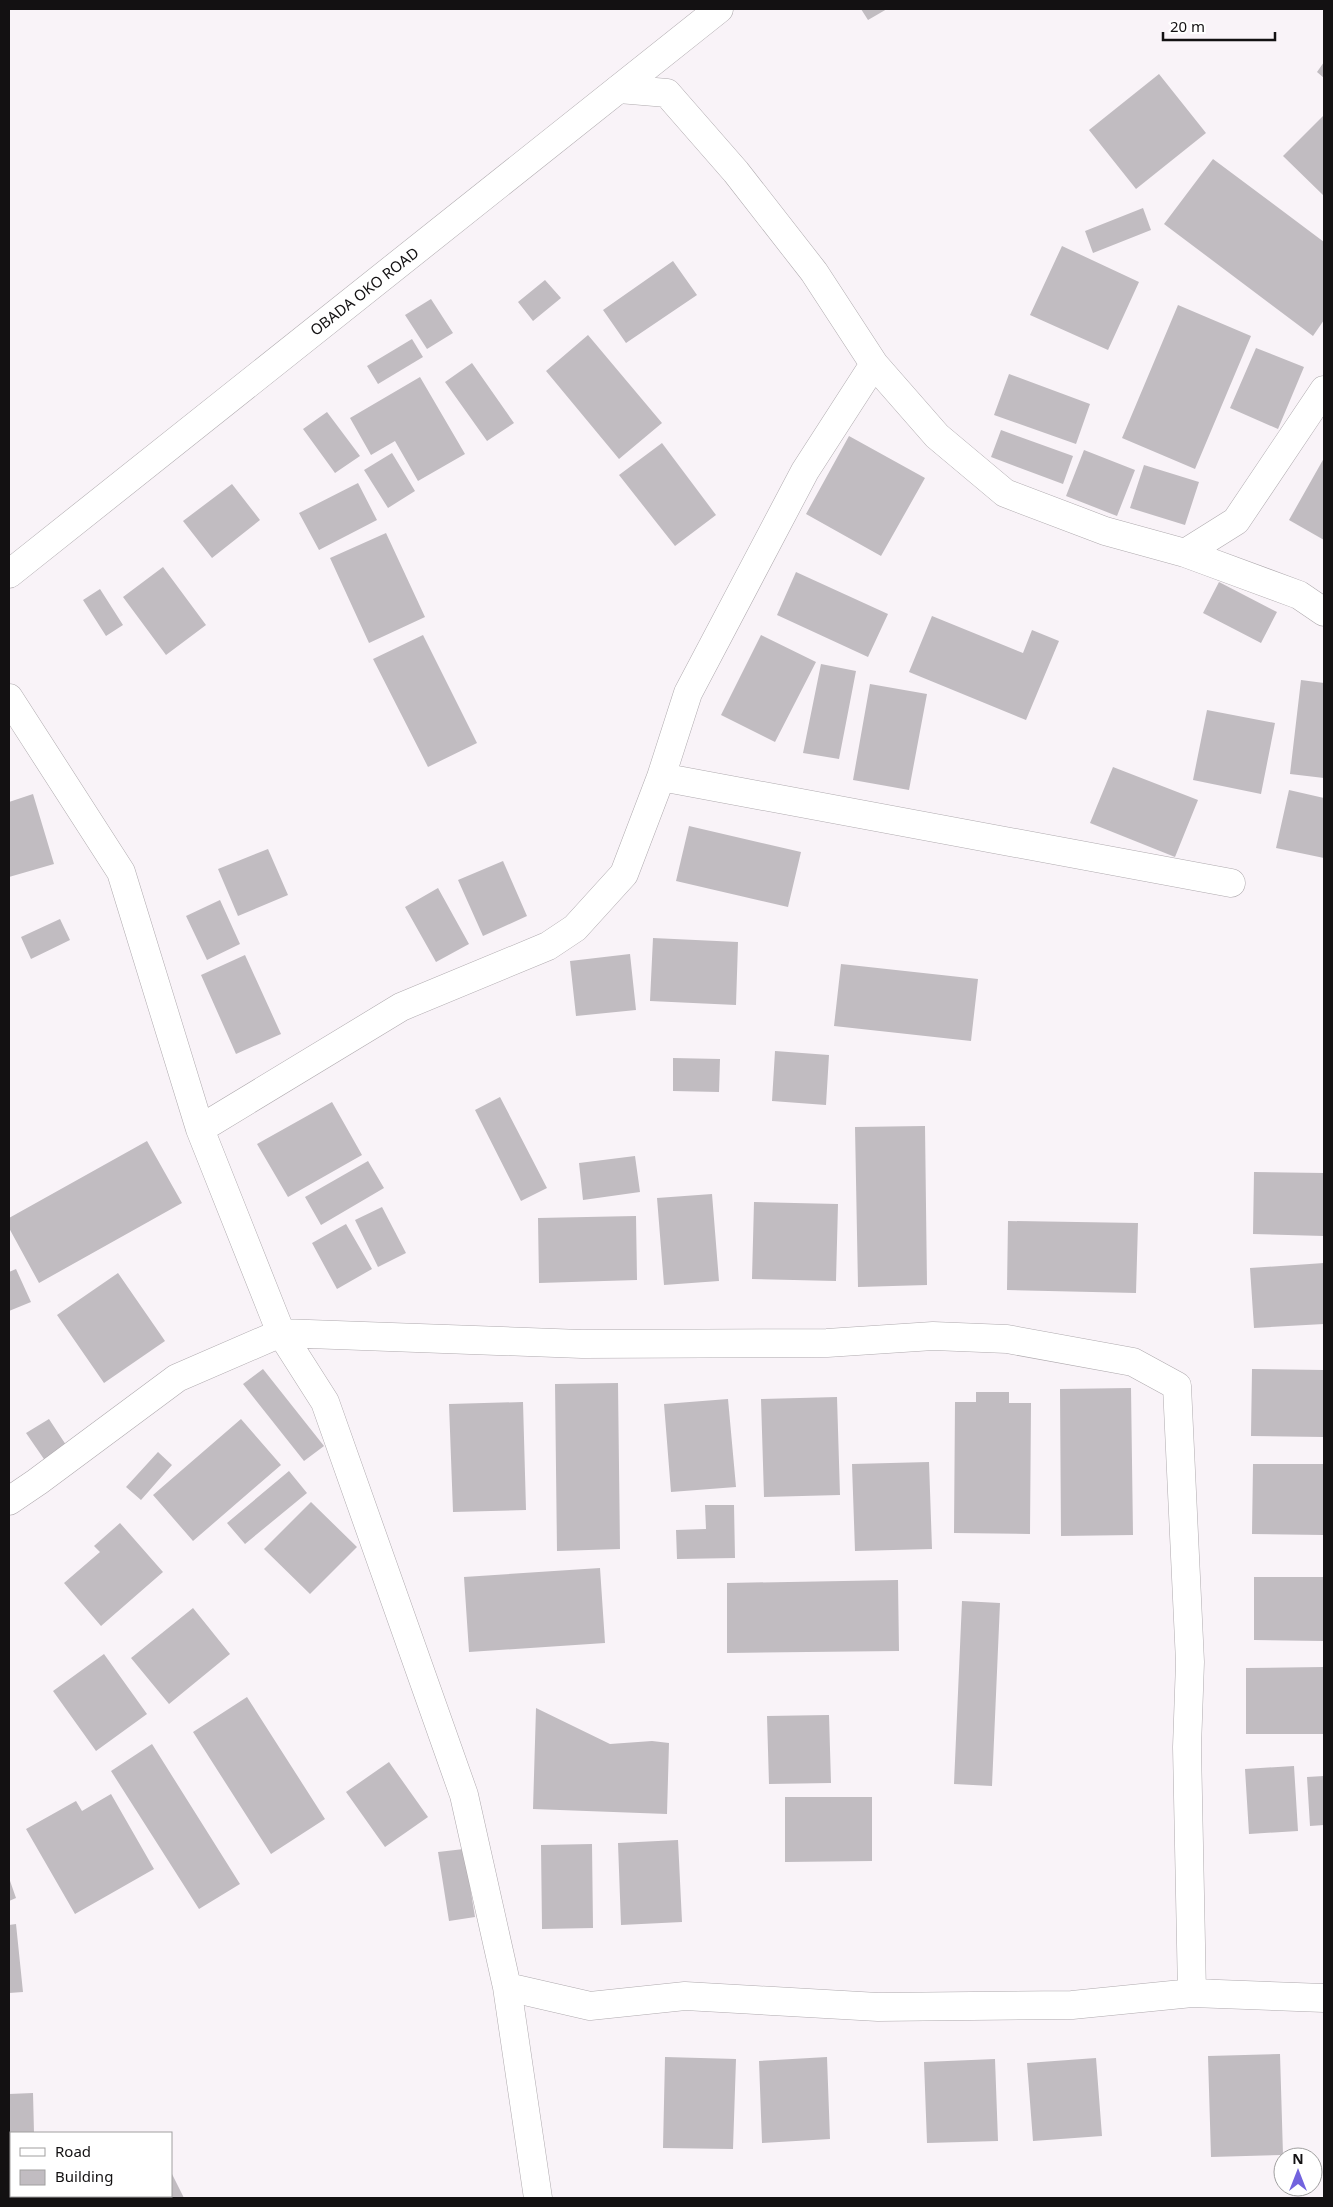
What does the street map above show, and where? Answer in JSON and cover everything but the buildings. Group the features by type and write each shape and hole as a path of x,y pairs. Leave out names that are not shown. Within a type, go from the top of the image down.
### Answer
{"street":[{"name":"OBADA OKO ROAD","path":"9,574 719,9"},
{"path":"619,89 667,93 736,172 814,272 874,364 936,436 1005,493 1105,531 1185,553 1299,595 1324,612"},
{"path":"200,1129 401,1006 548,946 575,928 624,874 661,777 688,693 805,470 874,364"},
{"path":"1185,553 1236,522 1324,390"},
{"path":"9,698 121,872 200,1129 281,1333 325,1402 464,1795 506,1987 538,2198"},
{"path":"661,777 1231,883"},
{"path":"9,1501 177,1378 281,1333 582,1344 827,1343 933,1336 1007,1340 1133,1362 1177,1386 1190,1662 1187,1747 1192,1993"},
{"path":"506,1987 590,2006 685,1996 878,2007 1072,2005 1192,1993 1324,1998"}]}
